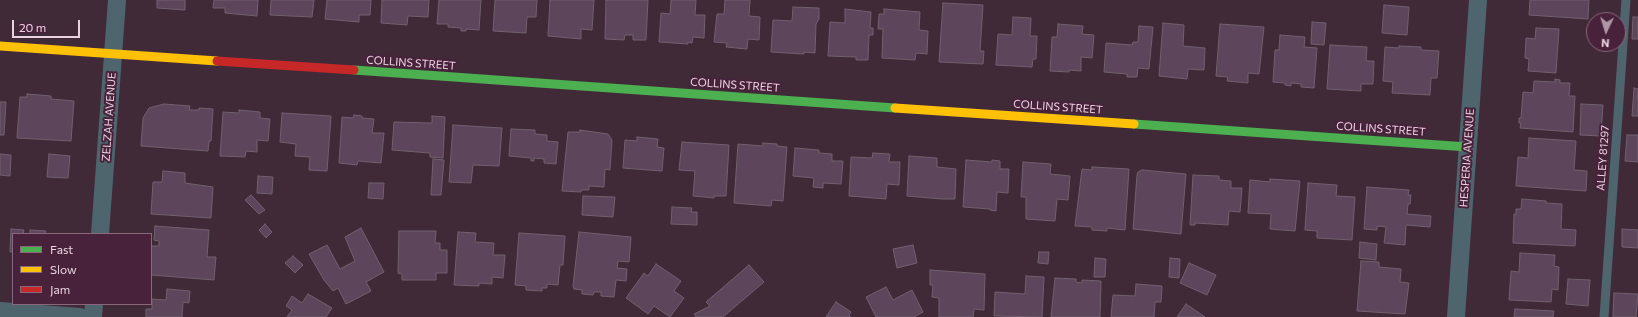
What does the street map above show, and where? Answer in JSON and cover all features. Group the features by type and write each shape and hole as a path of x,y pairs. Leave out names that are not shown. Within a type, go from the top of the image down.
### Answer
{"street":[{"name":"ZELZAH AVENUE","path":"100,233 117,0"},
{"name":"HESPERIA AVENUE","path":"1456,317 1478,0"},
{"name":"COLLINS STREET","path":"0,46 1468,147"},
{"path":"93,317 94,305"},
{"path":"0,312 80,317"}],"lane":[{"name":"ALLEY 81297","path":"1604,317 1626,0"}],"building":[{"path":"157,0 185,0 185,10 157,8"},
{"path":"214,0 258,0 257,16 225,13 225,8 213,8"},
{"path":"271,0 314,0 312,17 270,15"},
{"path":"327,0 371,0 370,15 359,15 359,22 325,19"},
{"path":"382,0 429,0 428,17 408,16 407,25 381,23"},
{"path":"439,0 481,0 479,30 466,29 466,31 461,31 461,28 448,27 448,24 437,24"},
{"path":"495,0 537,0 536,17 527,17 526,33 493,31"},
{"path":"550,0 594,0 592,30 581,29 581,39 548,36"},
{"path":"606,0 648,0 646,40 633,40 633,35 625,35 624,40 605,39"},
{"path":"671,0 696,0 695,15 705,15 704,38 693,37 692,43 688,42 688,44 659,42 661,13 670,14"},
{"path":"725,0 750,0 749,16 760,17 759,40 748,39 747,49 726,47 727,43 714,42 717,14 724,14"},
{"path":"1530,0 1589,0 1588,12 1586,12 1586,19 1529,15"},
{"path":"943,3 983,5 980,51 984,51 983,64 939,62"},
{"path":"1384,5 1409,7 1407,35 1382,33"},
{"path":"793,7 819,8 819,19 816,24 815,53 804,52 804,54 771,52 773,20 792,21"},
{"path":"845,9 871,12 870,28 873,28 873,35 869,35 868,60 856,60 856,57 828,56 830,22 845,23"},
{"path":"884,9 920,12 919,30 928,31 927,54 916,53 915,60 882,58 883,29 878,29 879,14 884,14"},
{"path":"1013,17 1031,18 1030,36 1037,36 1036,59 1033,59 1032,67 996,65 998,34 1012,35"},
{"path":"1633,17 1638,17 1638,39 1632,39"},
{"path":"1312,22 1326,23 1324,45 1311,44"},
{"path":"1163,23 1184,25 1183,46 1205,48 1204,70 1188,69 1187,79 1159,76"},
{"path":"1058,24 1083,26 1082,34 1094,35 1092,58 1081,57 1081,71 1050,71 1052,37 1057,37"},
{"path":"1220,24 1264,27 1259,74 1248,73 1248,83 1227,81 1228,77 1216,76"},
{"path":"1139,26 1153,27 1149,69 1138,68 1137,77 1127,77 1127,74 1104,72 1106,43 1132,45 1133,42 1138,42"},
{"path":"1536,28 1559,29 1556,73 1528,71 1529,59 1525,58 1526,38 1535,39"},
{"path":"1280,35 1305,37 1304,47 1317,48 1314,88 1301,87 1301,84 1291,83 1291,86 1285,85 1285,83 1273,82 1275,50 1279,50"},
{"path":"1330,45 1367,47 1366,61 1374,61 1373,84 1361,84 1361,91 1327,89"},
{"path":"1399,46 1421,47 1421,50 1439,51 1437,78 1431,78 1430,95 1392,93 1393,82 1383,81 1385,47 1399,48"},
{"path":"1555,79 1560,80 1560,83 1570,83 1569,96 1575,96 1573,132 1520,128 1521,123 1519,123 1519,118 1521,118 1523,92 1533,93 1534,81 1555,82"},
{"path":"1634,88 1638,89 1638,116 1632,116"},
{"path":"27,94 51,96 51,99 74,101 71,141 17,138 20,97 27,97"},
{"path":"0,102 6,102 4,135 0,135"},
{"path":"164,104 190,106 189,110 199,110 199,108 213,109 211,141 209,141 208,151 141,146 143,118 149,108"},
{"path":"1581,104 1603,105 1601,136 1580,135"},
{"path":"239,110 260,112 260,118 270,119 268,141 257,140 257,152 246,151 245,157 220,156 223,112 239,113"},
{"path":"282,113 331,116 327,171 309,170 310,157 295,156 296,144 280,142"},
{"path":"354,115 362,116 362,118 374,119 372,133 384,133 381,163 358,161 357,165 339,163 342,117 353,118"},
{"path":"432,116 445,117 443,158 430,157 430,153 392,150 394,122 432,123"},
{"path":"453,125 502,128 499,166 473,165 471,183 449,182"},
{"path":"511,129 535,130 535,134 547,135 547,141 558,142 556,164 544,163 544,159 534,158 534,161 531,161 531,158 509,156"},
{"path":"580,130 608,134 612,140 610,170 605,169 604,187 589,186 589,190 581,190 581,192 562,191 568,132 580,132"},
{"path":"1627,135 1638,135 1638,162 1625,161"},
{"path":"637,137 658,139 657,147 664,148 662,171 623,168 625,140 637,141"},
{"path":"1529,138 1576,141 1574,170 1587,171 1586,191 1516,186 1518,157 1528,158"},
{"path":"682,142 729,145 726,196 714,196 714,198 693,196 695,171 679,170"},
{"path":"763,143 777,144 777,146 787,147 783,201 772,200 771,206 734,203 738,144 763,146"},
{"path":"795,148 819,150 819,153 832,154 832,161 843,161 841,184 823,183 823,188 813,187 814,178 793,176"},
{"path":"873,153 890,154 889,162 900,162 899,185 887,184 886,199 849,196 851,157 872,158"},
{"path":"0,154 11,155 10,176 0,175"},
{"path":"49,154 70,156 68,178 47,177"},
{"path":"909,156 937,158 937,167 956,169 955,199 907,196"},
{"path":"433,159 444,160 441,195 431,195"},
{"path":"966,160 992,162 992,160 1000,161 1000,169 1009,169 1008,193 997,192 996,211 990,209 963,207"},
{"path":"1023,162 1051,164 1050,174 1070,176 1068,200 1057,199 1055,221 1026,219 1026,197 1021,197"},
{"path":"1092,167 1129,169 1125,230 1107,228 1107,231 1092,230 1092,227 1075,226 1082,169 1092,170"},
{"path":"1142,170 1186,174 1181,234 1133,229 1137,175 1138,172"},
{"path":"163,171 185,173 185,183 213,187 211,218 151,214 153,182 162,182"},
{"path":"1193,175 1219,176 1219,180 1231,181 1231,188 1242,188 1240,212 1229,211 1228,225 1195,223 1195,225 1190,225"},
{"path":"258,176 273,177 272,194 257,193"},
{"path":"1270,179 1300,181 1295,231 1270,229 1271,214 1248,213 1250,180 1270,182"},
{"path":"369,183 384,183 383,199 368,198"},
{"path":"1308,183 1337,185 1336,196 1355,197 1352,240 1317,238 1317,231 1305,230"},
{"path":"1367,187 1409,190 1408,195 1411,195 1407,214 1431,216 1430,227 1406,225 1405,245 1384,243 1386,227 1377,226 1377,230 1364,229"},
{"path":"251,195 265,210 259,214 245,200"},
{"path":"583,196 615,197 613,217 582,215"},
{"path":"1522,199 1562,204 1561,229 1576,230 1575,246 1513,243 1514,214 1516,214 1516,209 1521,209"},
{"path":"672,207 692,208 691,212 697,212 697,225 671,224"},
{"path":"265,224 272,232 266,238 259,230"},
{"path":"155,226 209,230 207,257 216,257 214,280 152,275 152,246 159,246 159,241 154,240"},
{"path":"361,228 384,272 366,282 371,291 346,304 338,288 333,291 324,280 309,254 327,245 340,269 355,261 345,237"},
{"path":"11,229 24,230 23,233 12,233 12,252 10,252"},
{"path":"1622,229 1638,230 1638,248 1622,247"},
{"path":"30,230 46,231 45,233 30,233"},
{"path":"399,231 436,231 435,243 440,243 440,250 447,250 447,273 436,273 436,280 402,280 402,274 398,273"},
{"path":"458,232 476,233 475,242 494,243 493,255 505,255 503,278 492,277 492,284 479,283 479,286 454,285"},
{"path":"579,232 631,237 629,262 618,261 617,268 627,269 626,281 616,280 614,297 601,296 601,292 594,292 593,295 582,294 582,290 574,289 573,286"},
{"path":"519,233 565,236 563,265 560,265 558,285 547,284 547,288 542,288 542,291 526,290 526,286 515,285"},
{"path":"1360,242 1377,244 1376,260 1359,258"},
{"path":"913,245 917,263 897,268 893,249"},
{"path":"1039,252 1049,252 1048,264 1038,263"},
{"path":"1520,253 1555,255 1554,266 1559,267 1558,290 1552,289 1551,302 1509,300 1511,271 1519,272"},
{"path":"293,256 303,265 295,273 285,263"},
{"path":"1095,258 1106,259 1105,277 1094,277"},
{"path":"1170,258 1180,259 1179,278 1169,277"},
{"path":"1361,261 1379,262 1379,267 1401,269 1400,282 1409,283 1405,314 1357,311"},
{"path":"1189,263 1216,275 1207,295 1180,283"},
{"path":"656,264 681,281 674,291 684,298 670,317 654,306 648,314 626,298 644,273 648,276"},
{"path":"749,265 764,282 723,317 696,317 694,314 710,306 706,302"},
{"path":"930,270 985,274 984,310 974,309 973,317 939,317 939,298 932,297 933,285 930,285"},
{"path":"1026,276 1044,277 1042,317 994,316 995,292 1025,294"},
{"path":"1055,278 1076,279 1076,282 1082,283 1082,280 1101,281 1100,317 1051,317"},
{"path":"1568,279 1590,280 1588,306 1566,304"},
{"path":"1136,284 1162,286 1161,302 1155,302 1154,317 1111,317 1113,295 1135,296"},
{"path":"886,287 893,300 912,290 923,312 914,317 876,317 866,297"},
{"path":"167,289 190,291 189,303 183,302 182,317 146,317 146,309 152,309 152,299 166,300"},
{"path":"1614,293 1638,294 1636,317 1613,317"},
{"path":"308,294 332,308 326,317 287,317 292,310 286,306 292,296 302,303"},
{"path":"836,302 851,312 849,315 851,317 826,317"},
{"path":"1186,304 1205,317 1177,317"},
{"path":"1515,309 1554,311 1553,317 1514,317"}],"traffic: fast":[{"path":"354,70 895,108"},
{"path":"1134,124 1468,147"}],"traffic: slow":[{"path":"0,46 217,61"},
{"path":"895,108 1134,124"}],"traffic: jam":[{"path":"217,61 354,70"}]}
